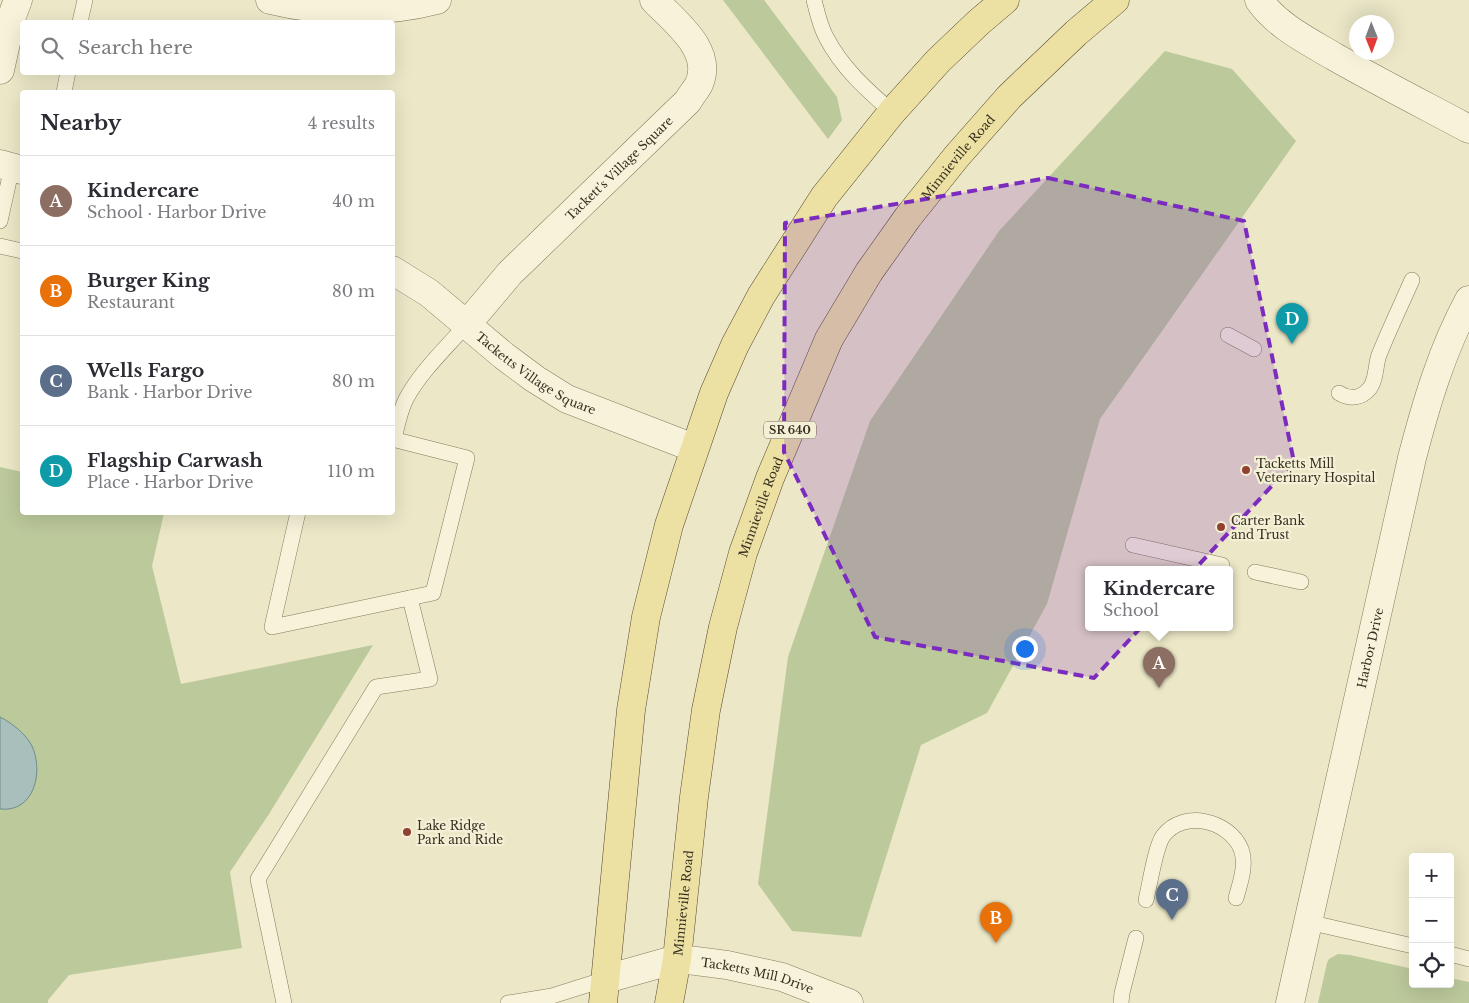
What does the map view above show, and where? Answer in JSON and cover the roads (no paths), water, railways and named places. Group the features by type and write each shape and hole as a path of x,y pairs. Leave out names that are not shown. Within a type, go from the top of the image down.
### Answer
{"main road":[{"path":"605,991 630,720 646,618 669,524 714,393 761,296 824,197 892,112 938,61 1005,0"},
{"name":"Minnieville Road","path":"669,1003 677,959 694,797 706,710 722,627 743,553 770,478 829,339 869,272 908,217 957,156 1009,97 1076,33 1115,0"}],"street":[{"path":"0,70 12,16 18,0"},
{"path":"270,0 309,8 380,10 437,0"},
{"name":"Tackett's Village Square","path":"468,324 510,272 688,101 699,84 702,66 698,50 688,35 654,0"},
{"path":"1258,0 1276,18 1300,37 1469,129"},
{"name":"Tacketts Village Square","path":"395,272 429,293 504,356 535,379 567,398 694,448"},
{"name":"Harbor Drive","path":"1290,1003 1418,436 1428,398 1447,348 1469,300"},
{"name":"Tacketts Mill Drive","path":"605,991 677,959 727,965 782,977 849,1003"}],"lane":[{"path":"81,20 86,0"},
{"path":"814,0 825,36 840,60 857,81 892,112"},
{"path":"64,90 67,75"},
{"path":"0,221 12,167"},
{"path":"0,246 20,251"},
{"path":"1339,393 1348,397 1356,397 1365,392 1372,384 1379,355 1412,280"},
{"path":"395,432 406,399 426,372 468,324"},
{"path":"1228,335 1254,349"},
{"path":"297,515 272,627 433,593 466,458 395,440"},
{"path":"1133,545 1222,565"},
{"path":"1255,572 1301,582"},
{"path":"284,1003 258,879 376,687 430,679 410,598"},
{"path":"1146,900 1163,837 1175,826 1193,821 1207,821 1215,824 1231,836 1240,848 1243,865 1236,898"},
{"path":"1308,922 1409,945"},
{"path":"1121,1003 1136,938"},
{"path":"1454,955 1469,959"},
{"path":"508,1003 552,996 605,991"}],"water":[{"path":"0,717 26,737 32,746 37,767 33,789 28,798 12,809 0,809"}],"place":[{"name":"Flagship Carwash","path":"1292,344"},
{"name":"Tacketts Mill Veterinary Hospital","path":"1246,470"},
{"name":"Carter Bank and Trust","path":"1221,527"},
{"name":"Kindercare","path":"1159,688"},
{"name":"Lake Ridge Park and Ride","path":"407,832"},
{"name":"Wells Fargo","path":"1172,920"},
{"name":"Burger King","path":"996,943"}]}
